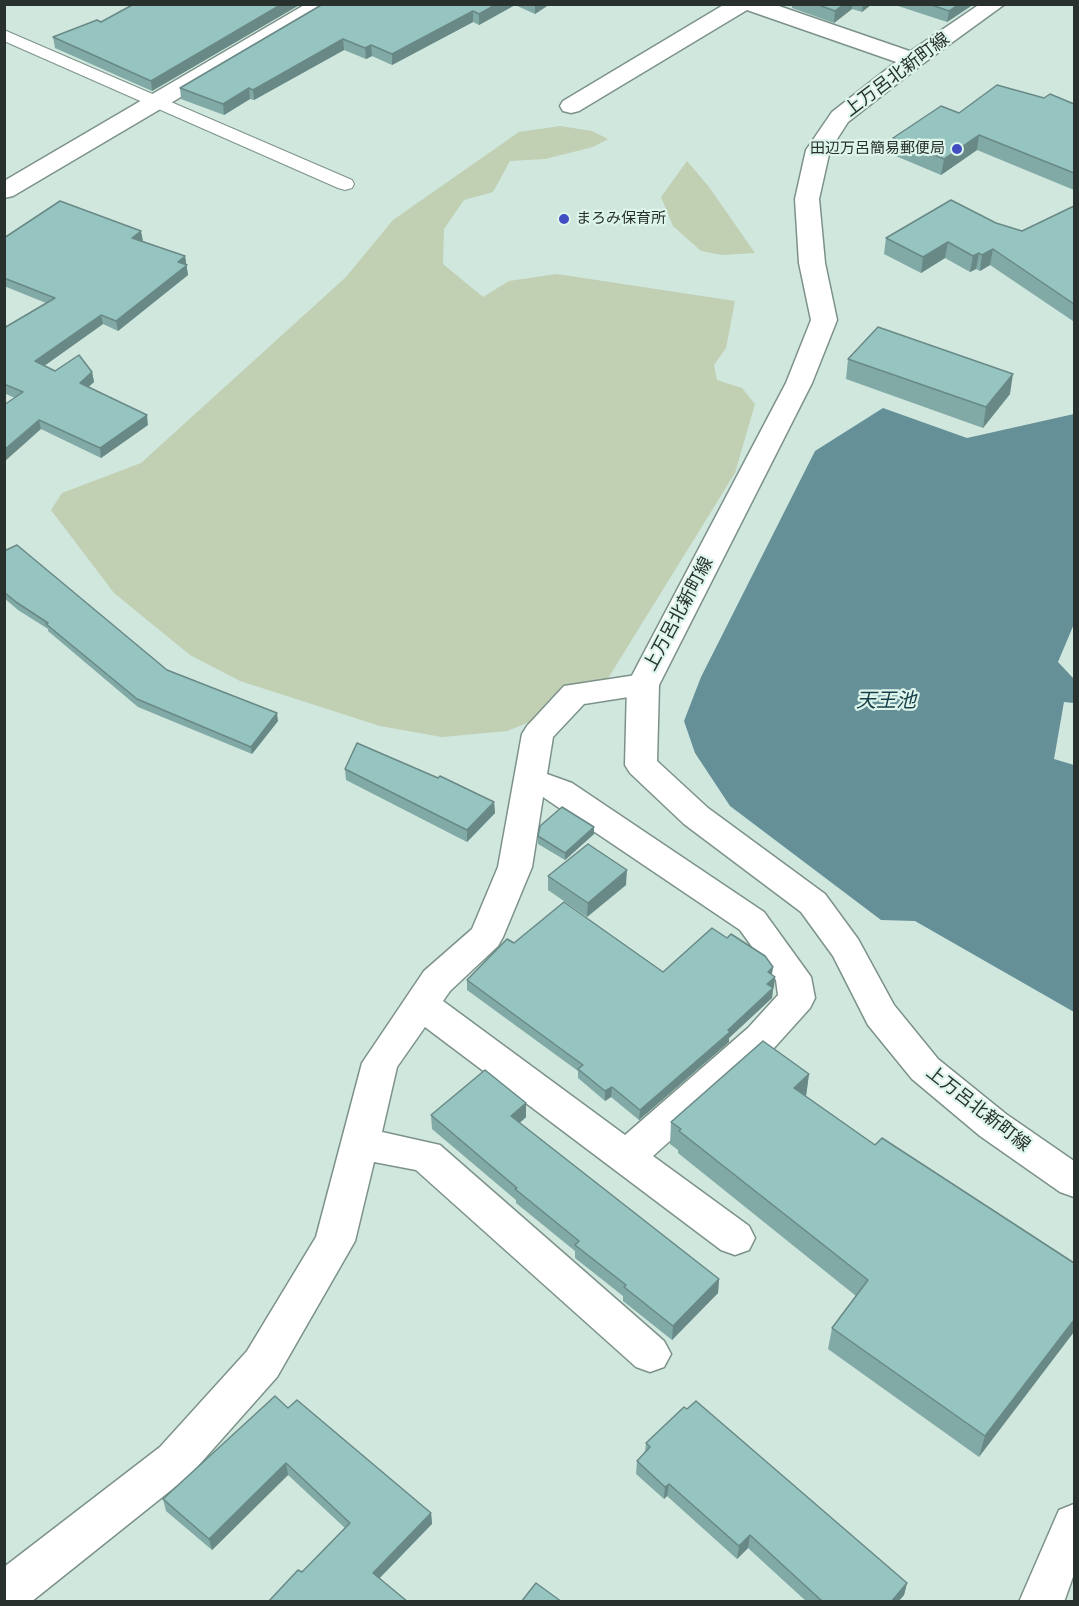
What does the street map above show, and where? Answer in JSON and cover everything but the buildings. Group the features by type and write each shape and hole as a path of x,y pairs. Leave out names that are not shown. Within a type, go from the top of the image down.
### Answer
{"street":[{"path":"4,191 322,4"},
{"path":"571,106 741,4"},
{"path":"751,4 913,60"},
{"name":"上万呂北新町線","path":"995,4 913,60 840,117 818,150 807,199 812,263 824,320 799,383 667,641 642,685 641,765 696,816 813,903 846,948 882,1015 925,1069 993,1125 1074,1181"},
{"path":"4,1594 175,1461 262,1364 335,1241 380,1063 437,981 486,937 515,867 538,734 575,693 642,685"},
{"path":"530,780 560,791 752,921 794,977 797,998 761,1038 626,1157"},
{"path":"421,1004 735,1238"},
{"path":"359,1143 427,1156 650,1354"},
{"path":"1041,1602 1074,1525"}],"lane":[{"path":"4,36 345,184"}],"green space":[{"path":"560,126 592,131 608,139 593,147 545,159 510,161 493,192 464,200 444,229 443,264 483,297 509,281 557,274 735,301 726,348 714,365 717,380 742,388 755,404 735,473 607,680 567,707 507,731 442,737 380,726 240,681 190,655 114,593 51,510 62,493 141,463 346,277 393,220 519,132"},
{"path":"687,161 709,187 755,253 722,255 701,251 673,226 661,197"}],"water":[{"name":"天王池","path":"883,408 967,438 1074,414 1074,624 1058,662 1074,679 1074,703 1064,702 1054,759 1074,765 1074,1012 915,921 881,920 730,806 695,753 684,721 701,677 815,451"}],"place":[{"name":"田辺万呂簡易郵便局","path":"957,149"},
{"name":"まろみ保育所","path":"564,219"}]}
